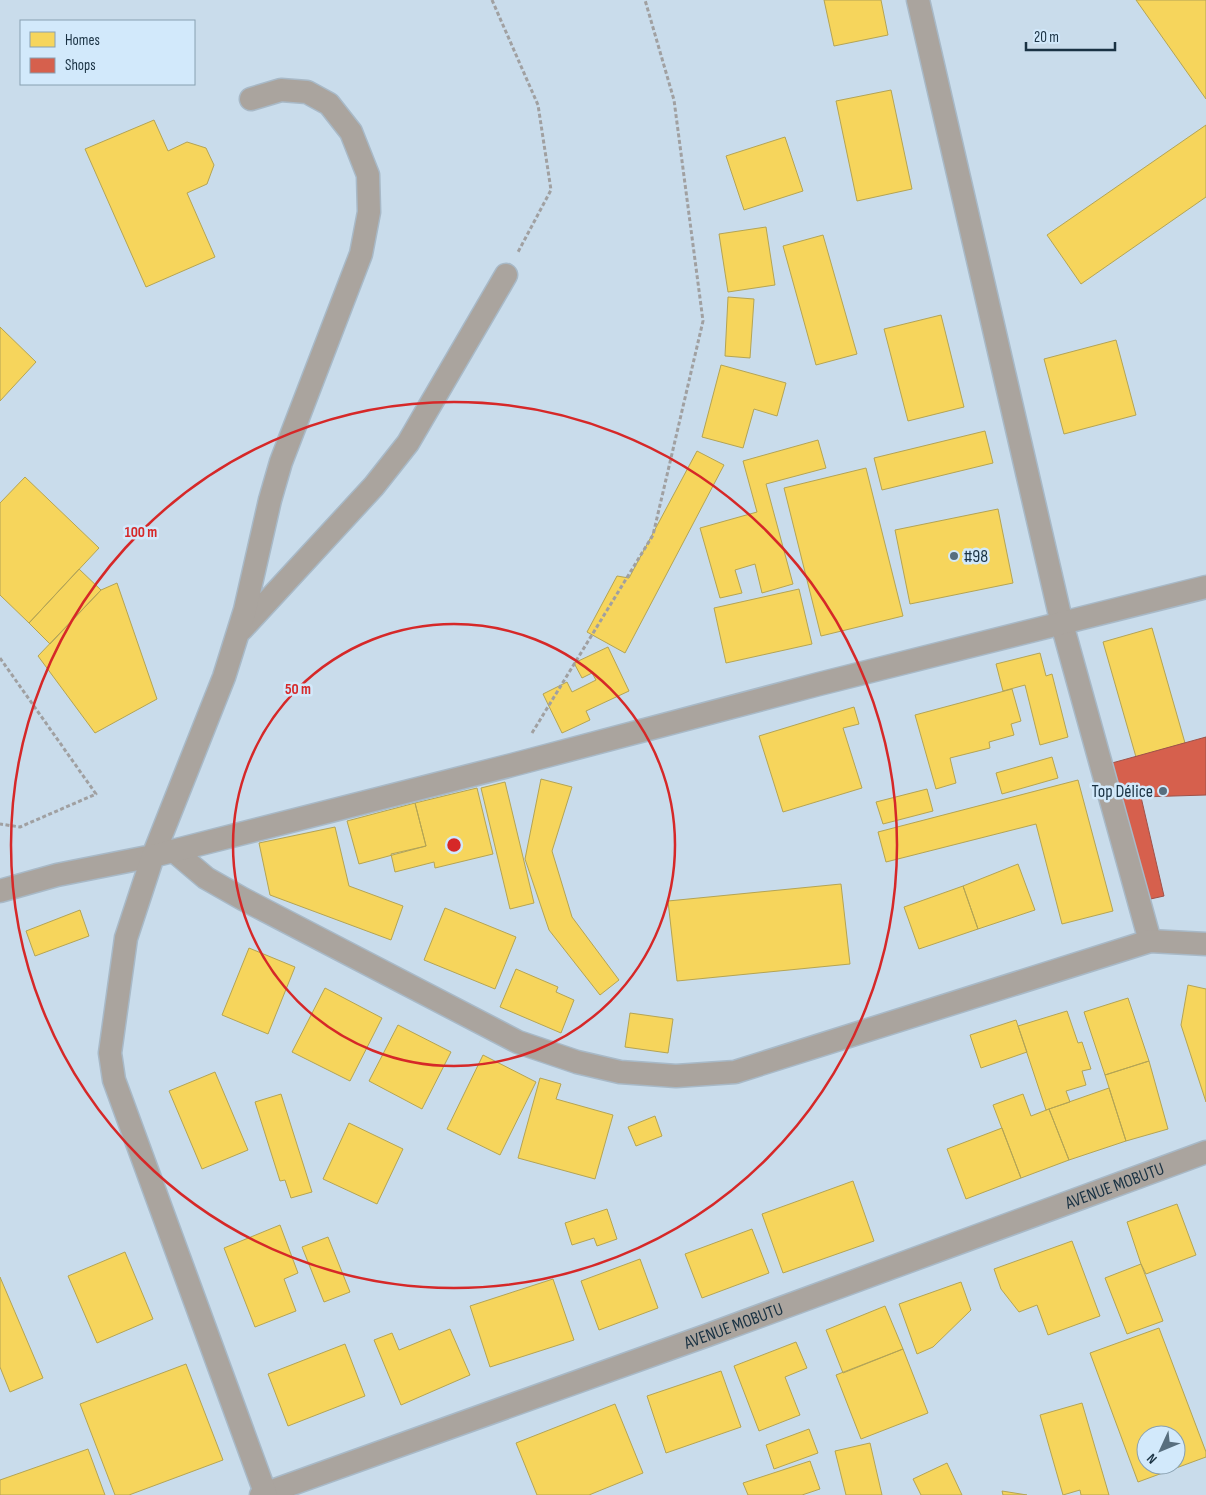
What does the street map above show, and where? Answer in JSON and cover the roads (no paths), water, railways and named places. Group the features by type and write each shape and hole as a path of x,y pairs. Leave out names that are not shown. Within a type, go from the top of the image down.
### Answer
{"street":[{"path":"918,0 1062,624 1150,941"},
{"path":"251,98 280,90 307,92 330,104 351,132 368,175 369,212 361,254 281,462 270,500 245,610 224,677 153,856 126,938 110,1053 114,1080 264,1494"},
{"path":"238,633 374,486 408,443 506,275"},
{"path":"0,890 57,875 174,851 820,684 1206,587"},
{"path":"174,851 206,878 243,899 518,1042 577,1062 620,1072 676,1076 735,1072 1150,941 1206,944"},
{"name":"AVENUE MOBUTU","path":"264,1494 708,1335 1206,1152"}],"place":[{"name":"#98","path":"954,556"},
{"name":"Top Délice","path":"1163,791"}]}
